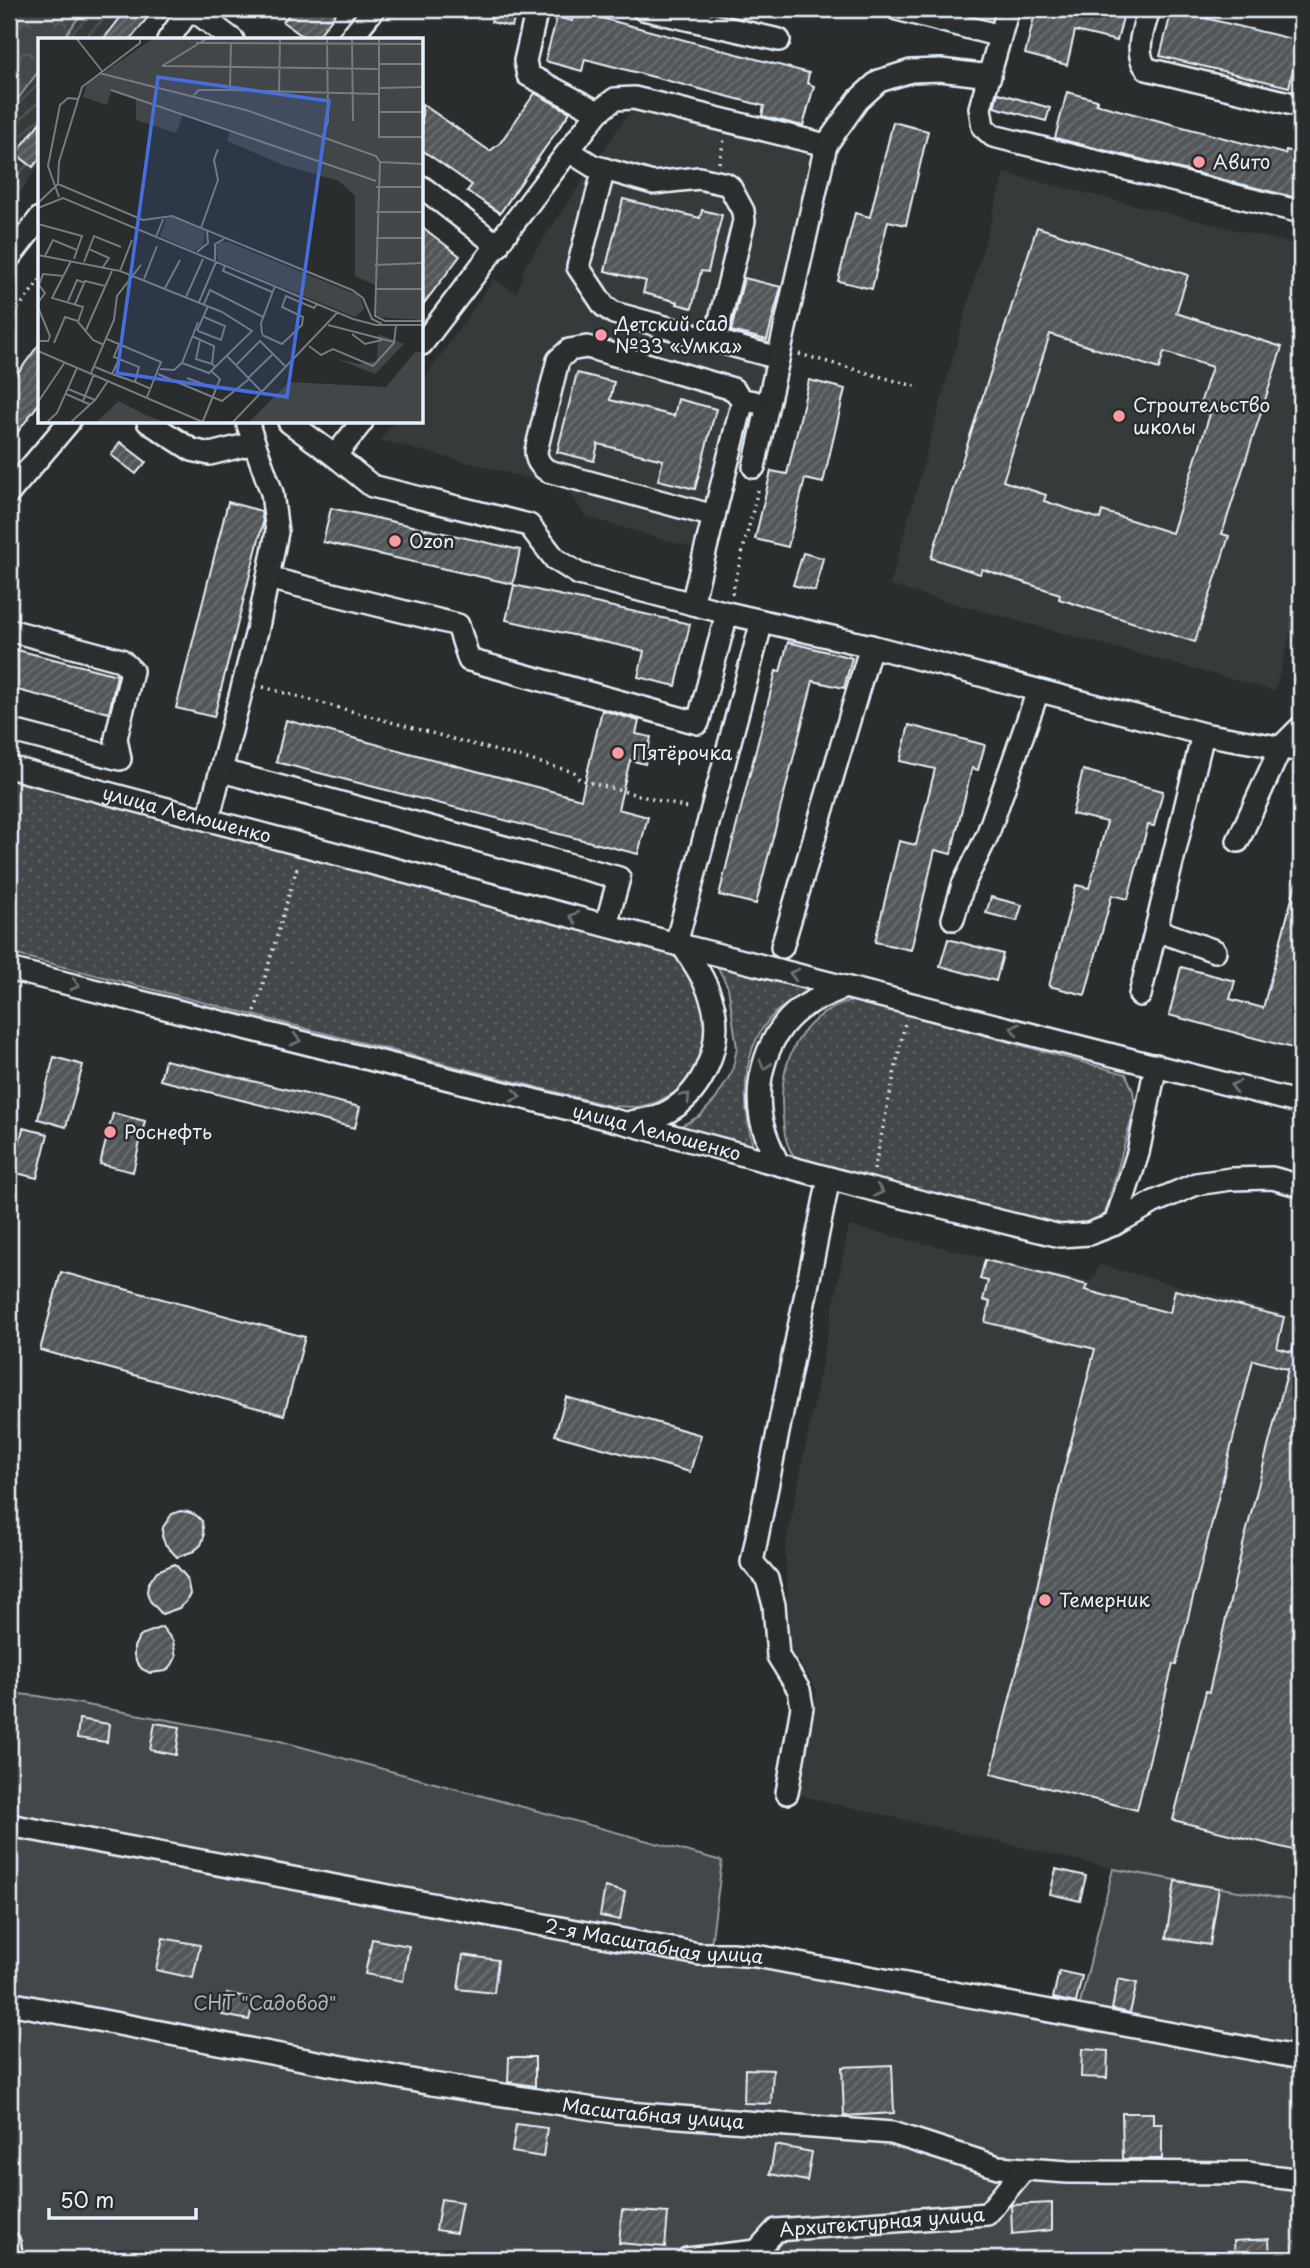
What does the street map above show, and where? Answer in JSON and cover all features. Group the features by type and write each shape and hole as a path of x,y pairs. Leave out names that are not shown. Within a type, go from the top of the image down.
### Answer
{"street":[{"path":"169,38 191,9 230,38"},
{"path":"351,38 374,9"},
{"path":"537,9 525,61 528,75 598,112"},
{"path":"643,9 779,40"},
{"path":"897,9 1000,36"},
{"path":"1008,9 980,108 983,127 993,136 1301,212"},
{"path":"1149,9 1140,47 1141,61 1147,69 1301,106"},
{"path":"754,467 826,145 858,100 879,81 911,71 940,70 989,76"},
{"path":"424,341 598,112 615,99 634,98 826,145"},
{"path":"569,151 593,166 653,183 699,178 729,185 745,216 715,340"},
{"path":"604,169 578,262 580,272 604,306 614,313 715,340 779,353"},
{"path":"424,189 498,246"},
{"path":"9,258 38,223"},
{"path":"714,516 548,471 538,463 536,451 558,360 569,350 587,347 733,388 743,400 768,405"},
{"path":"692,604 743,400"},
{"path":"9,493 67,424"},
{"path":"151,424 192,450 210,454 254,443"},
{"path":"208,820 244,682 276,532 272,493 249,424"},
{"path":"292,424 372,486 528,525 555,559 579,574 692,604 730,603 762,621 871,646 1203,734 1291,749"},
{"path":"335,456 360,424"},
{"path":"268,578 458,625 469,660 698,723 730,603"},
{"path":"625,1123 660,1116 676,1107 692,1092 706,1072 715,1039 714,1009 704,978 679,944 710,814 762,621"},
{"path":"9,630 121,660 132,671 116,738 120,759 111,794"},
{"path":"782,947 871,646"},
{"path":"953,919 962,885 987,836 1038,691"},
{"path":"1238,841 1301,727"},
{"path":"9,730 120,759"},
{"path":"1140,995 1203,734"},
{"name":"улица Лелюшенко","path":"9,766 606,925 1301,1103"},
{"path":"222,771 619,878 606,925"},
{"path":"1156,930 1215,951"},
{"name":"улица Лелюшенко","path":"9,969 625,1123 870,1189 1059,1236 1089,1234 1196,1184 1231,1178 1272,1178 1301,1186"},
{"path":"778,1164 761,1118 762,1070 773,1041 784,1025 801,1008 844,987"},
{"path":"1115,1224 1138,1153 1156,1065"},
{"path":"787,1793 802,1707 799,1690 778,1656 774,1605 767,1578 752,1562 829,1178"},
{"name":"2-я Масштабная улица","path":"9,1825 685,1952 757,1956 1301,2058"},
{"name":"Масштабная улица","path":"9,2003 432,2084 614,2112 892,2133 998,2167 1068,2172 1247,2174 1301,2180"},
{"name":"Архитектурная улица","path":"687,2259 758,2255 776,2230 987,2214 1024,2169"},
{"path":"9,2243 12,2259"}],"path":[{"path":"715,182 728,121"},
{"path":"9,320 38,283"},
{"path":"779,353 918,387"},
{"path":"730,603 762,475 754,467"},
{"path":"244,682 574,772 580,780 710,814"},
{"path":"250,1029 303,845"},
{"path":"870,1189 909,1003"}],"shaded area":[{"path":"85,9 156,9 134,38 63,38"},
{"path":"38,72 38,167 9,206 9,111"},
{"name":"Детский сад №33 «Умка»","path":"634,111 801,151 809,158 812,166 781,287 741,277 727,330 767,340 762,362 769,365 717,555 587,517 566,488 380,440 392,424 424,424 424,379 494,279 517,293 525,266 626,117"},
{"name":"Строительство школы","path":"1004,173 1301,246 1301,593 1275,691 890,586"},
{"name":"Темерник","path":"849,1226 1091,1282 1100,1265 1301,1319 1301,1902 1128,1872 799,1795 817,1690 791,1650 785,1550"}],"green space":[{"path":"9,9 85,9 63,38 38,38 38,72 9,111"},
{"path":"9,780 663,948 685,965 708,1009 703,1054 692,1075 676,1092 655,1103 637,1107 611,1106 9,953"},
{"path":"712,956 822,988 779,1009 763,1028 755,1043 746,1094 753,1147 681,1126 700,1116 716,1099 732,1072 737,1048 728,987"},
{"path":"855,1000 1126,1074 1133,1091 1135,1107 1105,1214 1096,1221 1059,1229 796,1158 788,1145 783,1118 782,1098 788,1061 806,1029 819,1017"},
{"name":"СНТ \"Садовод\"","path":"9,1693 276,1740 722,1861 711,1945 1078,2012 1113,1869 1301,1902 1301,2259 9,2259"}],"building":[{"path":"127,9 154,9 132,38 105,38"},
{"path":"293,9 339,9 317,38 305,38 283,22"},
{"path":"494,9 517,9 512,27 491,22"},
{"path":"1036,9 1125,9 1117,41 1075,31 1067,65 1025,54"},
{"path":"1172,10 1300,41 1289,87 1160,56"},
{"path":"575,11 809,73 807,83 814,86 803,126 762,116 764,106 585,59 582,71 545,61 557,17 572,21"},
{"path":"1067,92 1097,100 1096,104 1285,154 1286,150 1301,154 1301,199 1055,138"},
{"path":"535,93 570,112 500,213 467,191 472,185 424,151 424,105 490,151 500,143"},
{"path":"998,93 1050,108 1046,121 994,107"},
{"path":"893,122 928,131 906,225 888,221 872,289 838,281 855,213 870,217"},
{"path":"38,125 38,161 33,167 16,154"},
{"path":"623,199 700,218 702,210 722,215 708,272 701,271 692,308 643,293 646,281 605,271"},
{"path":"1037,227 1188,275 1176,313 1282,347 1222,534 1229,536 1195,642 1059,599 1060,594 982,569 980,574 931,558","holes":["1050,334 1159,369 1164,352 1212,367 1198,410 1210,414 1172,533 1102,511 1100,519 1044,501 1046,495 1003,481"]},
{"path":"424,229 460,256 424,303"},
{"path":"744,278 781,287 767,340 731,331"},
{"path":"38,346 38,405 9,444 9,385"},
{"path":"577,373 614,382 610,400 674,416 678,399 716,409 695,489 658,480 663,460 598,444 594,461 557,452"},
{"path":"809,380 845,389 823,483 805,479 788,547 755,539 771,471 787,474"},
{"path":"120,442 146,462 136,474 111,455"},
{"path":"228,502 261,511 263,523 214,717 176,708"},
{"path":"331,508 520,550 513,584 323,542"},
{"path":"803,553 823,558 815,591 793,585"},
{"path":"514,585 690,624 676,686 638,677 644,651 506,620"},
{"path":"788,642 852,658 844,688 813,681 756,904 719,895 776,671 780,672"},
{"path":"9,648 117,675 109,713 9,688"},
{"path":"602,710 639,721 636,734 651,737 645,764 630,760 618,809 648,817 638,854 276,762 286,720 581,799"},
{"path":"909,725 985,745 978,770 972,768 951,854 935,850 911,950 875,942 899,841 916,845 935,769 900,761"},
{"path":"1083,770 1163,791 1154,826 1148,825 1128,899 1112,895 1085,995 1049,986 1076,885 1089,888 1107,822 1072,814"},
{"path":"1296,883 1301,884 1301,1013 1292,1048 1169,1015 1181,967 1235,981 1230,999 1263,1008"},
{"path":"991,897 1022,905 1017,921 986,913"},
{"path":"948,939 1003,954 996,981 940,966"},
{"path":"54,1057 83,1065 66,1127 38,1119"},
{"path":"165,1060 360,1107 355,1128 160,1080"},
{"path":"113,1113 145,1121 133,1172 100,1164"},
{"path":"23,1128 48,1134 37,1178 12,1172"},
{"path":"985,1260 1087,1285 1085,1290 1170,1313 1175,1290 1284,1317 1277,1348 1292,1352 1295,1339 1301,1340 1301,1676 1297,1694 1301,1694 1301,1852 1173,1820 1206,1691 1209,1692 1288,1369 1253,1360 1137,1810 991,1774 1095,1349 985,1322 990,1302 983,1300 988,1281 980,1279"},
{"path":"61,1272 305,1337 284,1415 40,1350"},
{"path":"566,1397 701,1435 690,1472 555,1435"},
{"path":"180,1511 196,1515 202,1521 204,1537 201,1545 194,1551 177,1557 165,1544 162,1536 163,1527 172,1514"},
{"path":"175,1564 187,1578 190,1594 179,1608 162,1614 150,1601 148,1584 157,1571"},
{"path":"162,1627 173,1641 176,1657 166,1671 150,1673 137,1663 134,1647 144,1634"},
{"path":"79,1719 109,1724 107,1742 77,1738"},
{"path":"155,1723 180,1727 176,1755 150,1750"},
{"path":"1056,1869 1086,1876 1080,1901 1050,1894"},
{"path":"1175,1881 1219,1888 1210,1945 1166,1938"},
{"path":"605,1887 625,1892 620,1920 600,1916"},
{"path":"163,1938 200,1945 193,1978 156,1970"},
{"path":"372,1939 409,1946 403,1981 365,1974"},
{"path":"463,1955 498,1960 494,1993 458,1989"},
{"path":"1059,1971 1082,1976 1076,2003 1053,1998"},
{"path":"1118,1979 1137,1983 1130,2013 1112,2009"},
{"path":"227,1993 254,1999 249,2020 222,2015"},
{"path":"1082,2049 1108,2051 1107,2078 1081,2077"},
{"path":"509,2057 535,2057 535,2086 508,2082"},
{"path":"892,2065 894,2113 844,2116 842,2067"},
{"path":"745,2069 773,2070 771,2104 744,2103"},
{"path":"1122,2113 1153,2113 1153,2124 1162,2124 1162,2159 1123,2159"},
{"path":"516,2124 547,2128 543,2157 512,2152"},
{"path":"775,2145 812,2152 807,2181 770,2174"},
{"path":"441,2199 462,2202 456,2233 436,2230"},
{"path":"1052,2203 1052,2230 1012,2234 1011,2205"},
{"path":"622,2210 668,2213 665,2247 619,2243"},
{"path":"1269,2239 1270,2259 1235,2259 1234,2241"}],"place":[{"name":"Авито","path":"1199,162"},
{"name":"Детский сад №33 «Умка»","path":"601,335"},
{"name":"Строительство школы","path":"1119,416"},
{"name":"Ozon","path":"395,541"},
{"name":"Пятёрочка","path":"618,753"},
{"name":"Роснефть","path":"110,1132"},
{"name":"Темерник","path":"1045,1600"}]}
